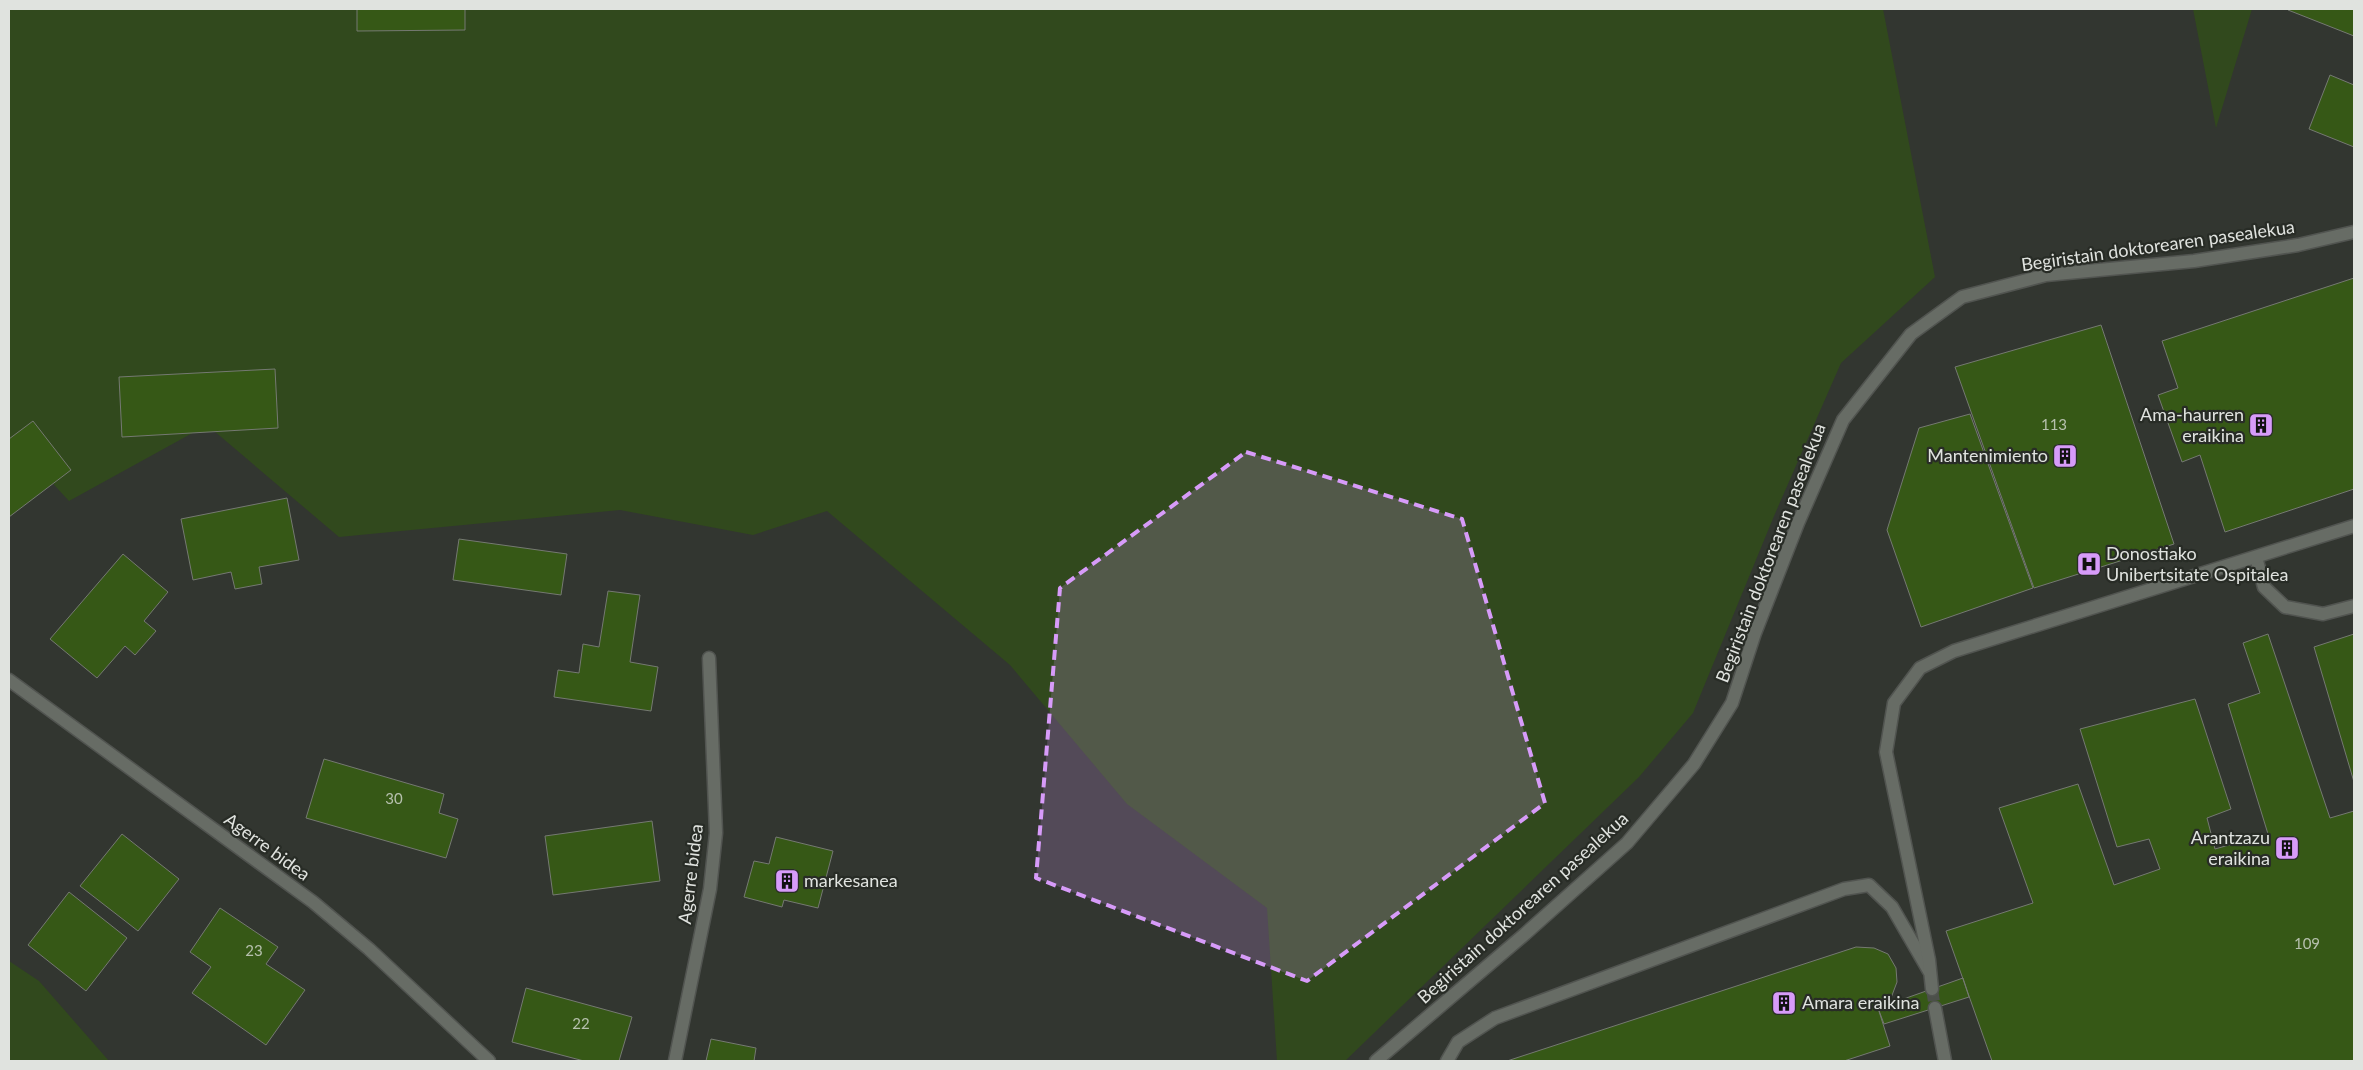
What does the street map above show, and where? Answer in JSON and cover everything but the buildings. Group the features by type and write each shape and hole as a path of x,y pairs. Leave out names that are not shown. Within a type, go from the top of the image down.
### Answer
{"street":[{"name":"Begiristain doktorearen pasealekua","path":"1376,1061 1628,843 1694,764 1732,703 1791,541 1843,420 1911,334 1962,297 2046,276 2194,261 2298,246 2354,232"},
{"path":"1932,989 1929,971 1930,960 1886,752 1894,703 1920,668 1954,651 2354,526"},
{"path":"2256,557 2264,587 2285,607 2323,614 2354,606"},
{"name":"Agerre bidea","path":"675,1061 710,889 716,833 709,658"},
{"name":"Agerre bidea","path":"9,680 313,902 369,950 489,1061"},
{"path":"1447,1061 1458,1042 1495,1018 1787,909 1852,888 1869,885 1892,906 1929,971"},
{"path":"1936,1008 1945,1061"}],"highlighted area":[{"path":"1246,452 1462,519 1545,803 1307,981 1036,878 1060,588"}],"green space":[{"path":"9,9 1883,9 1935,277 1841,363 1774,516 1693,713 1639,777 1345,1061 1277,1061 1267,908 1127,804 1010,665 827,511 753,535 620,510 339,537 207,425 69,501 9,436"},
{"path":"2193,9 2252,9 2216,128"},
{"path":"9,961 39,981 109,1061 9,1061"}],"tunnel":[{"path":"1932,989 1935,1008"}],"place":[{"name":"Ama-haurren eraikina","path":"2261,425"},
{"name":"Mantenimiento","path":"2065,456"},
{"name":"Donostiako Unibertsitate Ospitalea","path":"2089,564"},
{"name":"Arantzazu eraikina","path":"2287,848"},
{"name":"markesanea","path":"787,881"},
{"name":"Amara eraikina","path":"1784,1003"}]}
